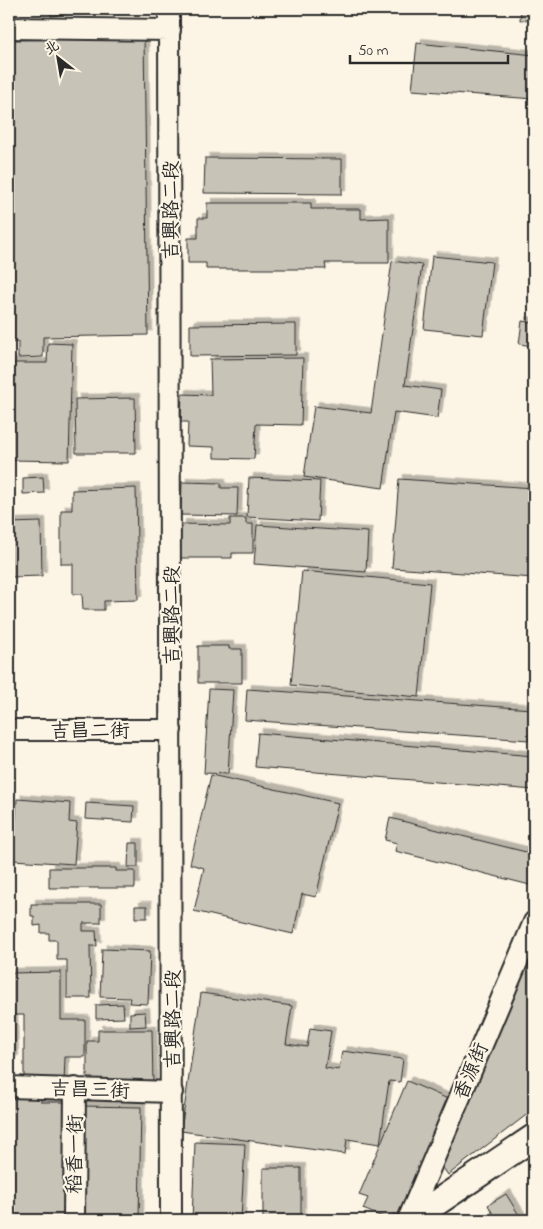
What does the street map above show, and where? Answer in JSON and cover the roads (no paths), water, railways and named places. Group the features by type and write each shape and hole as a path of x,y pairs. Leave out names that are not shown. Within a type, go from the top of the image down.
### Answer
{"street":[{"name":"吉興路二段","path":"169,9 171,1220"},
{"path":"9,28 170,30"},
{"name":"吉昌二街","path":"9,730 171,730"},
{"name":"香源街","path":"409,1220 534,922"},
{"name":"吉昌三街","path":"9,1087 172,1092"},
{"name":"稻香一街","path":"74,1220 75,1088"},
{"path":"409,1220 534,1137"}]}
